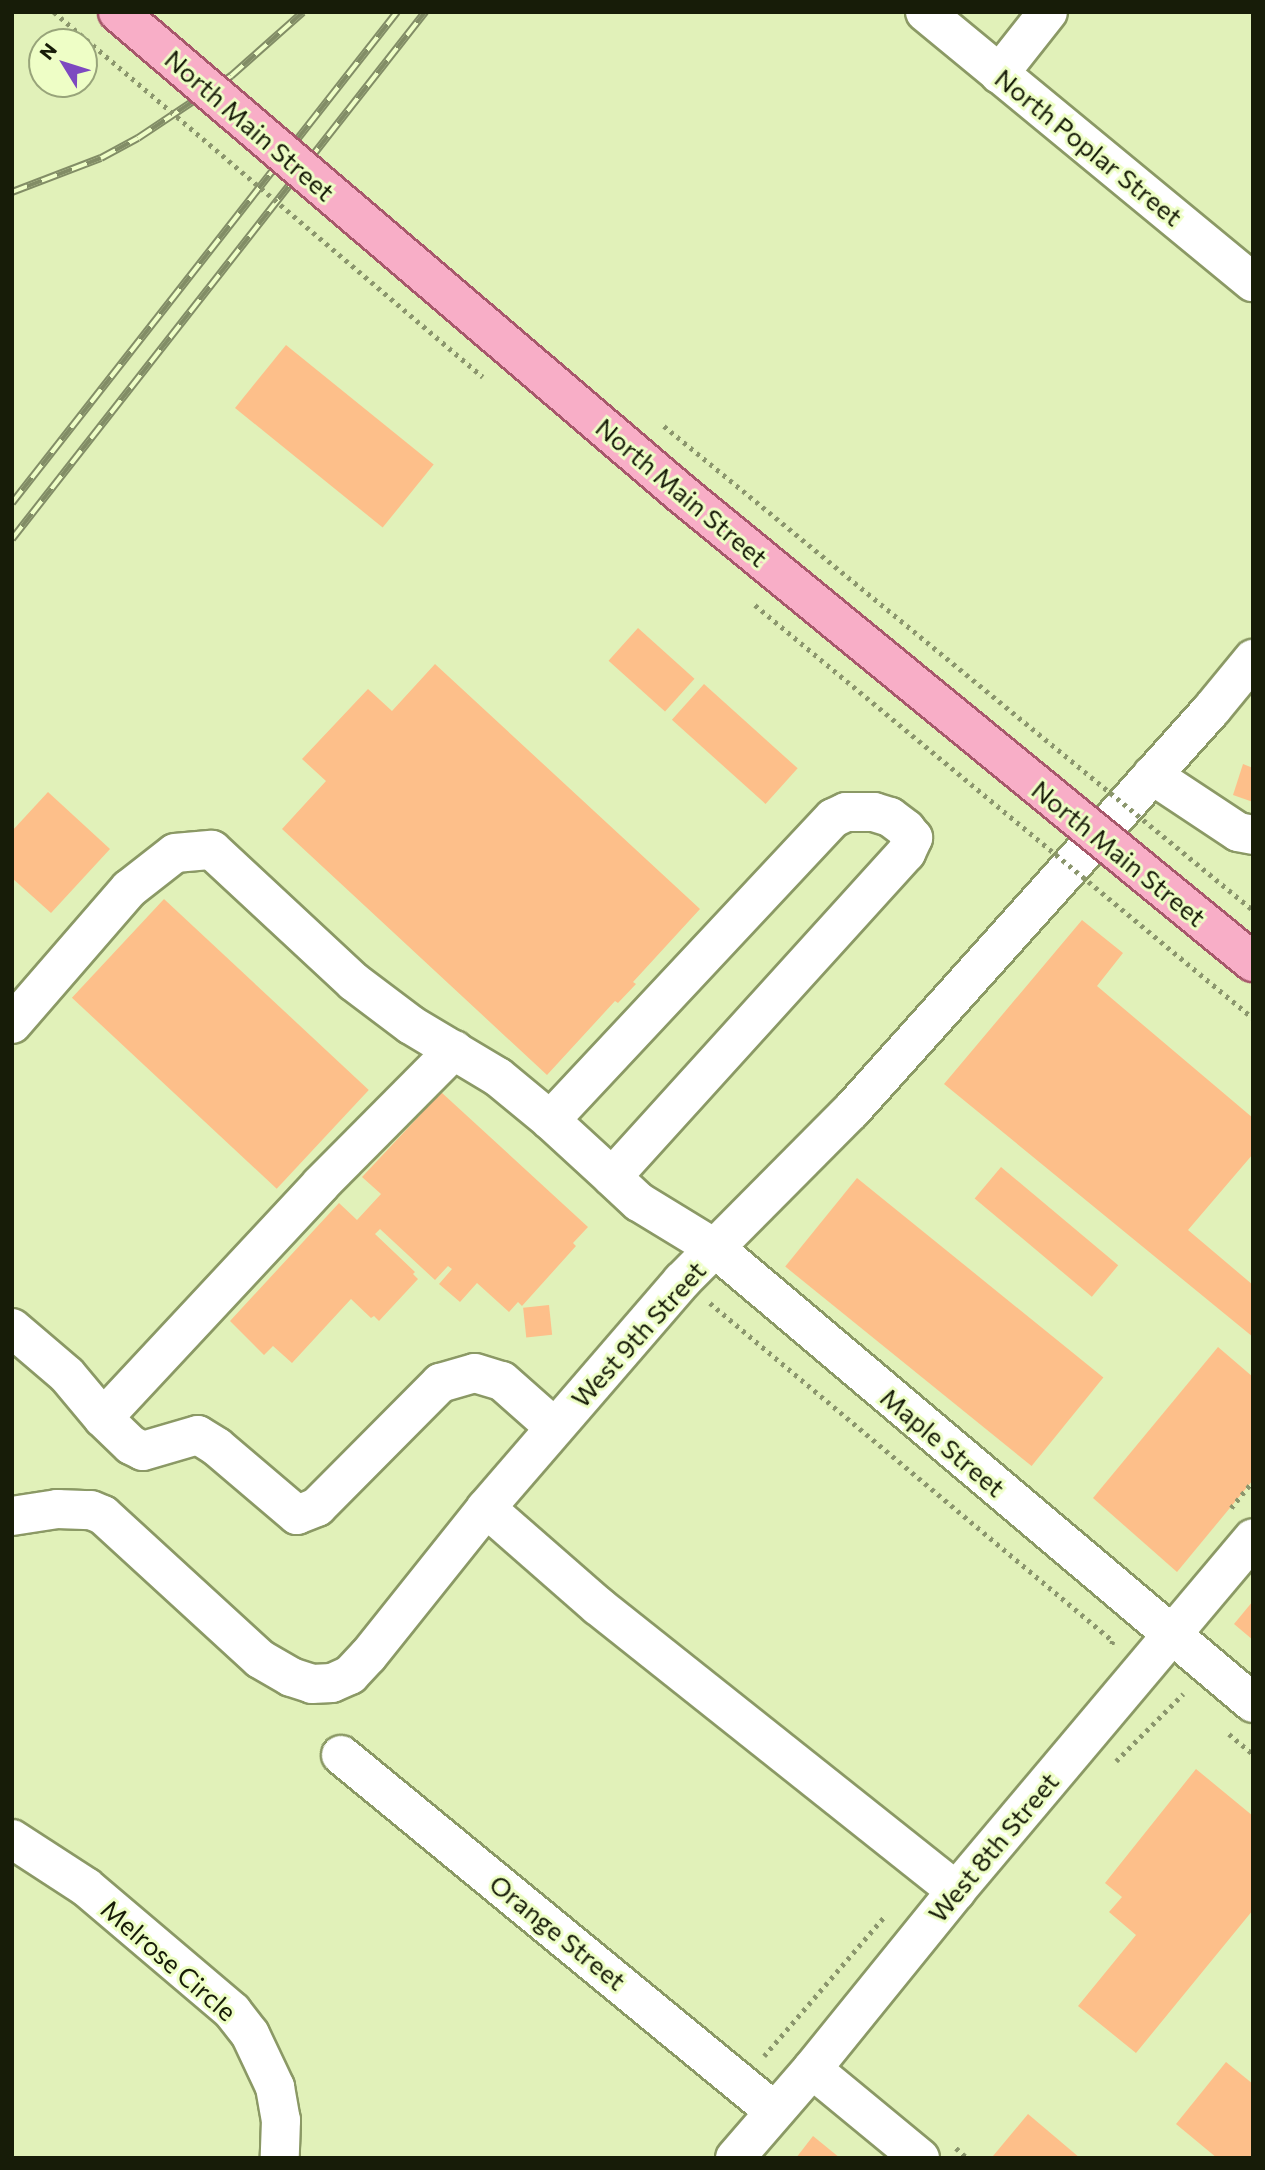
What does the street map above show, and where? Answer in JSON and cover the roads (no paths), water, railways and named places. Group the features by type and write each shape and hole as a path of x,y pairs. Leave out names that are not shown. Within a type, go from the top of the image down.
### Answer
{"main road":[{"name":"North Main Street","path":"118,12 683,495 1253,962"}],"street":[{"name":"North Poplar Street","path":"925,12 1253,282"},
{"path":"999,74 1048,12"},
{"name":"West 9th Street","path":"12,1516 57,1509 91,1510 103,1515 260,1659 291,1677 322,1684 332,1683 349,1675 368,1657 554,1427 682,1281 851,1111 1212,709 1253,659"},
{"path":"1152,775 1238,832 1253,835"},
{"path":"550,1120 832,818 846,812 874,812 890,817 906,829 913,838 906,853 612,1177"},
{"name":"Maple Street","path":"12,1024 129,890 175,853 212,850 354,982 411,1025 498,1077 550,1120 639,1202 716,1248 1253,1703"},
{"path":"103,1418 126,1397 321,1184 454,1049"},
{"path":"12,1328 67,1375 103,1418 131,1445 143,1451 198,1436 218,1447 297,1515 317,1507 440,1383 475,1373 502,1381 554,1427"},
{"path":"486,1508 598,1606 956,1891"},
{"name":"West 8th Street","path":"735,2158 774,2110 813,2069 956,1891 1253,1538"},
{"name":"Orange Street","path":"341,1755 774,2110"},
{"name":"Melrose Circle","path":"12,1839 86,1887 232,2011 250,2034 275,2087 281,2120 280,2158"},
{"path":"813,2069 933,2149"}],"railway":[{"path":"12,192 101,158 138,138 231,76 303,12"},
{"path":"12,503 397,12"},
{"path":"12,539 425,12"}]}
